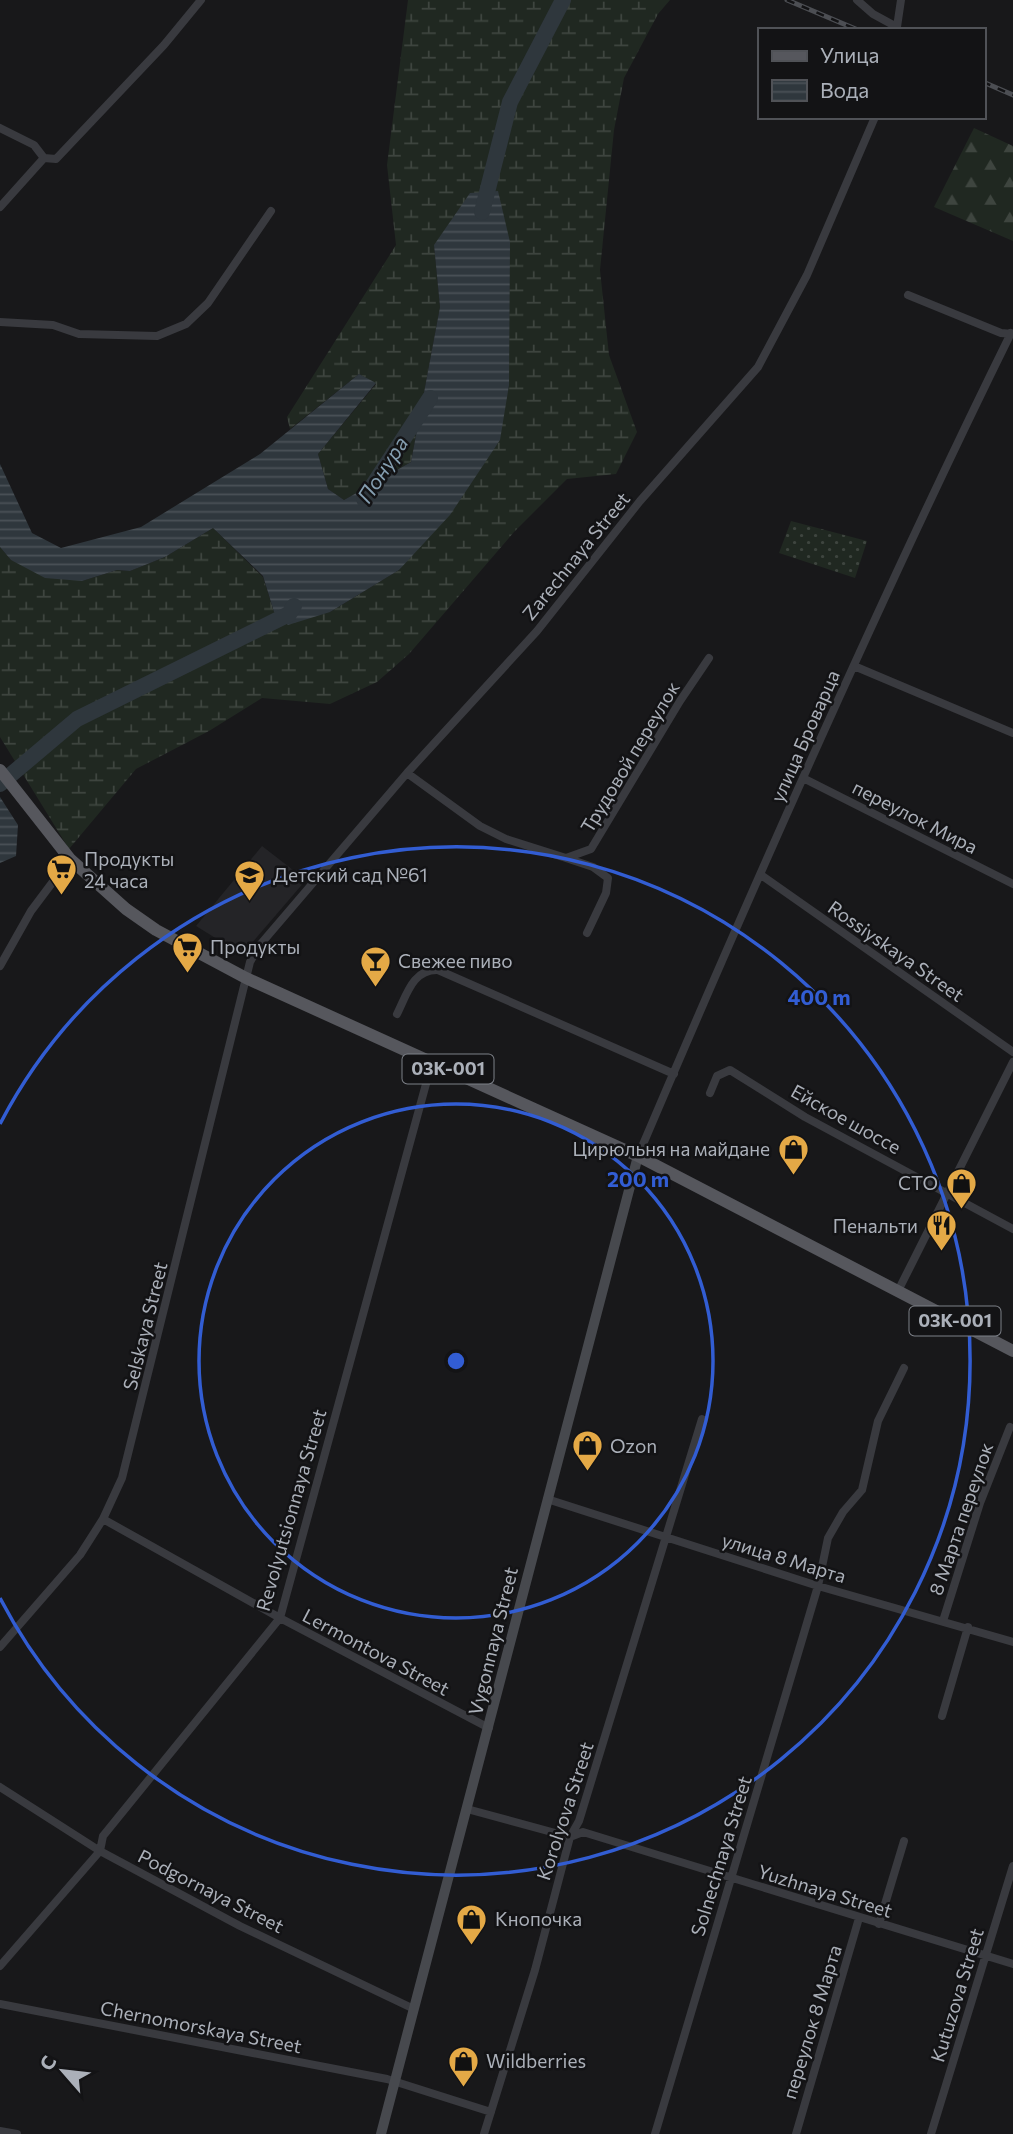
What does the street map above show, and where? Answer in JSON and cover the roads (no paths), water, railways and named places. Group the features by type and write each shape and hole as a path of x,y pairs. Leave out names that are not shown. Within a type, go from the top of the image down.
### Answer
{"main road":[{"name":"03К-001","path":"0,770 70,859 126,909 156,930 246,978 638,1156 1013,1351"}],"street":[{"path":"0,128 34,145 44,158 56,159 164,45 201,0"},
{"path":"857,0 873,14 897,28 901,0"},
{"name":"Zarechnaya Street","path":"246,978 259,946 407,773 537,631 640,501 758,367 807,275 874,119"},
{"path":"0,208 44,158"},
{"path":"0,323 53,325 79,334 158,336 186,324 208,303 271,211"},
{"path":"908,295 1012,334"},
{"name":"улица Броварца","path":"638,1156 803,778 949,459 1012,334"},
{"name":"Трудовой переулок","path":"566,858 591,849 599,841 680,701 709,658"},
{"path":"854,666 1013,733"},
{"path":"407,773 480,826 506,839 593,867 608,878 606,893 587,933"},
{"name":"переулок Мира","path":"803,778 1013,884"},
{"path":"0,966 31,911 70,859"},
{"name":"Rossiyskaya Street","path":"761,875 1013,1052"},
{"path":"397,1013 418,976 423,971 438,970 674,1074"},
{"name":"Selskaya Street","path":"0,1647 80,1555 103,1520 122,1478 246,978"},
{"name":"Revolyutsionnaya Street","path":"0,1966 100,1851 103,1836 280,1618 432,1062"},
{"path":"898,1291 1013,1062"},
{"name":"Ейское шоссе","path":"710,1093 717,1076 730,1070 805,1117 1013,1229"},
{"name":"Vygonnaya Street","path":"381,2134 638,1156"},
{"name":"Solnechnaya Street","path":"655,2134 818,1586 828,1538 842,1512 862,1490 878,1421 904,1368"},
{"name":"Korolyova Street","path":"484,2134 535,1970 570,1837 579,1821 702,1419"},
{"name":"8 Марта переулок","path":"943,1621 980,1503 1010,1427"},
{"name":"улица 8 Марта","path":"547,1499 818,1586 1013,1642"},
{"name":"Lermontova Street","path":"103,1520 280,1618 489,1728"},
{"path":"942,1716 968,1628"},
{"name":"Podgornaya Street","path":"0,1787 100,1851 240,1926 414,2009"},
{"name":"Yuzhnaya Street","path":"467,1809 570,1837 583,1832 730,1880 1013,1964"},
{"path":"879,1924 904,1841"},
{"name":"Kutuzova Street","path":"931,2134 1013,1866"},
{"name":"переулок 8 Марта","path":"796,2134 859,1918"},
{"name":"Chernomorskaya Street","path":"0,2004 395,2083 491,2112"},
{"path":"0,2130 17,2134"}],"water":[{"path":"498,191 510,242 509,385 500,440 450,515 399,570 330,612 288,625 274,612 263,576 213,528 165,557 130,571 117,570 82,581 45,578 11,560 0,547 0,464 32,533 61,548 141,527 260,454 359,374 376,383 318,454 328,489 344,500 411,462 440,307 434,245 470,193"},
{"path":"0,797 18,825 16,856 0,863"}],"waterway":[{"name":"Понура","path":"482,212 510,102 563,0"},
{"name":"Понура","path":"364,499 430,398"},
{"name":"Понура","path":"0,784 77,719 289,614 294,606"}],"railway":[{"path":"787,0 853,28"},
{"path":"985,83 1013,95"}],"place":[{"name":"Продукты 24 часа","path":"61,897"},
{"name":"Детский сад №61","path":"250,902"},
{"name":"Продукты","path":"187,974"},
{"name":"Свежее пиво","path":"375,988"},
{"name":"Цирюльня на майдане","path":"793,1176"},
{"name":"СТО","path":"961,1210"},
{"name":"Пенальти","path":"941,1253"},
{"name":"Ozon","path":"587,1473"},
{"name":"Кнопочка","path":"472,1946"},
{"name":"Wildberries","path":"463,2088"}]}
